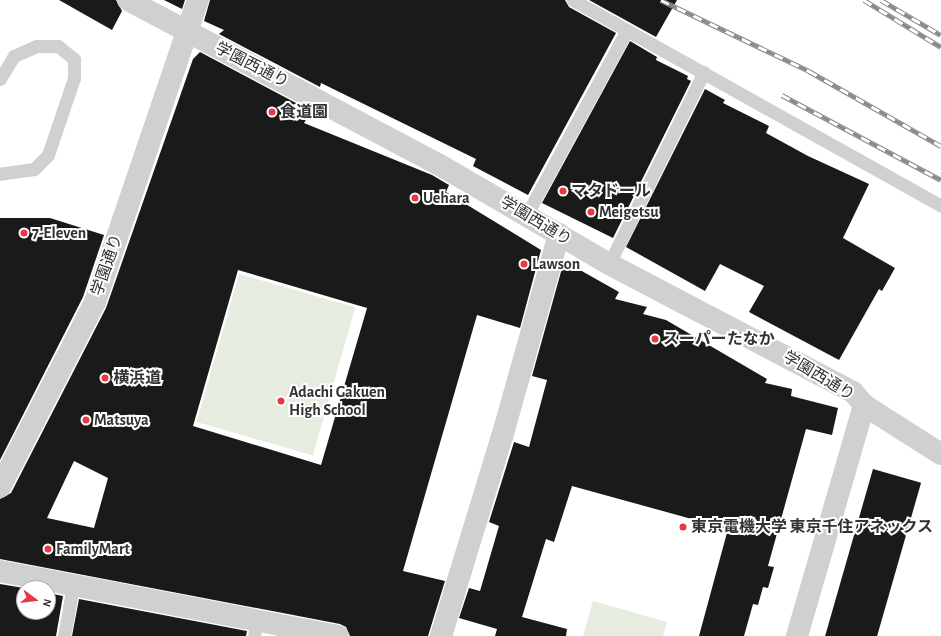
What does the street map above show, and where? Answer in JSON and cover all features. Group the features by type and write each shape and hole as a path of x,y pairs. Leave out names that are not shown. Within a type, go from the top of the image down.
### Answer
{"street":[{"name":"学園西通り","path":"128,0 186,32 263,69 527,214 609,264 853,392 864,405 941,454"},
{"name":"学園通り","path":"0,487 95,302 198,0"},
{"path":"441,636 502,438 559,234"},
{"path":"797,636 864,405"},
{"path":"0,571 73,586 79,584 255,628 338,636"}],"lane":[{"path":"573,0 941,206"},
{"path":"527,214 627,30"},
{"path":"0,79 14,56 36,46 58,46 74,59 74,78 48,155 34,169 0,174"},
{"path":"609,264 704,72"},
{"path":"64,636 73,586"}],"shaded area":[{"path":"239,274 355,307 313,455 197,422"},
{"path":"593,601 667,622 663,636 583,636"}],"building":[{"path":"59,0 116,0 122,11 112,30"},
{"path":"164,0 185,0 182,9"},
{"path":"210,0 565,0 569,7 616,33 528,195 473,166 476,159 321,83 320,87 219,34 224,30 204,21"},
{"path":"589,0 677,0 656,37"},
{"path":"630,41 657,57 656,60 688,76 687,79 691,81 613,238 542,203"},
{"path":"200,52 311,111 304,123 432,175 449,185 446,192 541,250 520,328 477,315 403,571 445,581 428,636 350,636 346,627 340,624 0,559 0,499 11,493 106,308 193,59","holes":["238,270 367,308 321,465 193,426","74,461 108,478 94,528 47,518"]},
{"path":"705,89 725,100 723,103 769,126 766,133 808,156 869,184 843,238 895,268 882,291 879,289 839,360 749,312 764,286 720,264 705,291 626,247"},
{"path":"0,218 50,218 104,235 83,297 0,460"},
{"path":"564,261 619,292 615,299 647,307 643,314 666,320 767,379 765,383 792,389 791,396 838,408 832,435 806,429 768,566 774,567 768,588 763,587 758,605 753,604 744,636 699,636 728,529 572,486 554,542 546,539 522,617 567,629 566,636 495,636 497,629 459,618 469,588 480,591 499,526 489,522 514,442 529,447 547,380 532,376"},
{"path":"873,469 921,483 877,636 825,636"},
{"path":"0,584 16,587 16,620 56,620 56,595 63,596 56,636 0,636"},
{"path":"79,599 247,631 246,636 72,636"}],"railway":[{"path":"661,0 809,71 941,146"},
{"path":"864,0 941,47"},
{"path":"881,0 941,35"},
{"path":"782,95 941,180"}],"place":[{"name":"食道園","path":"272,112"},
{"name":"マタドール","path":"563,191"},
{"name":"Uehara","path":"415,198"},
{"name":"Meigetsu","path":"591,212"},
{"name":"7-Eleven","path":"24,233"},
{"name":"Lawson","path":"524,264"},
{"name":"スーパーたなか","path":"655,339"},
{"name":"横浜道","path":"105,378"},
{"name":"Adachi Gakuen High School","path":"281,401"},
{"name":"Matsuya","path":"86,420"},
{"name":"東京電機大学 東京千住アネックス","path":"683,527"},
{"name":"FamilyMart","path":"48,549"}]}
